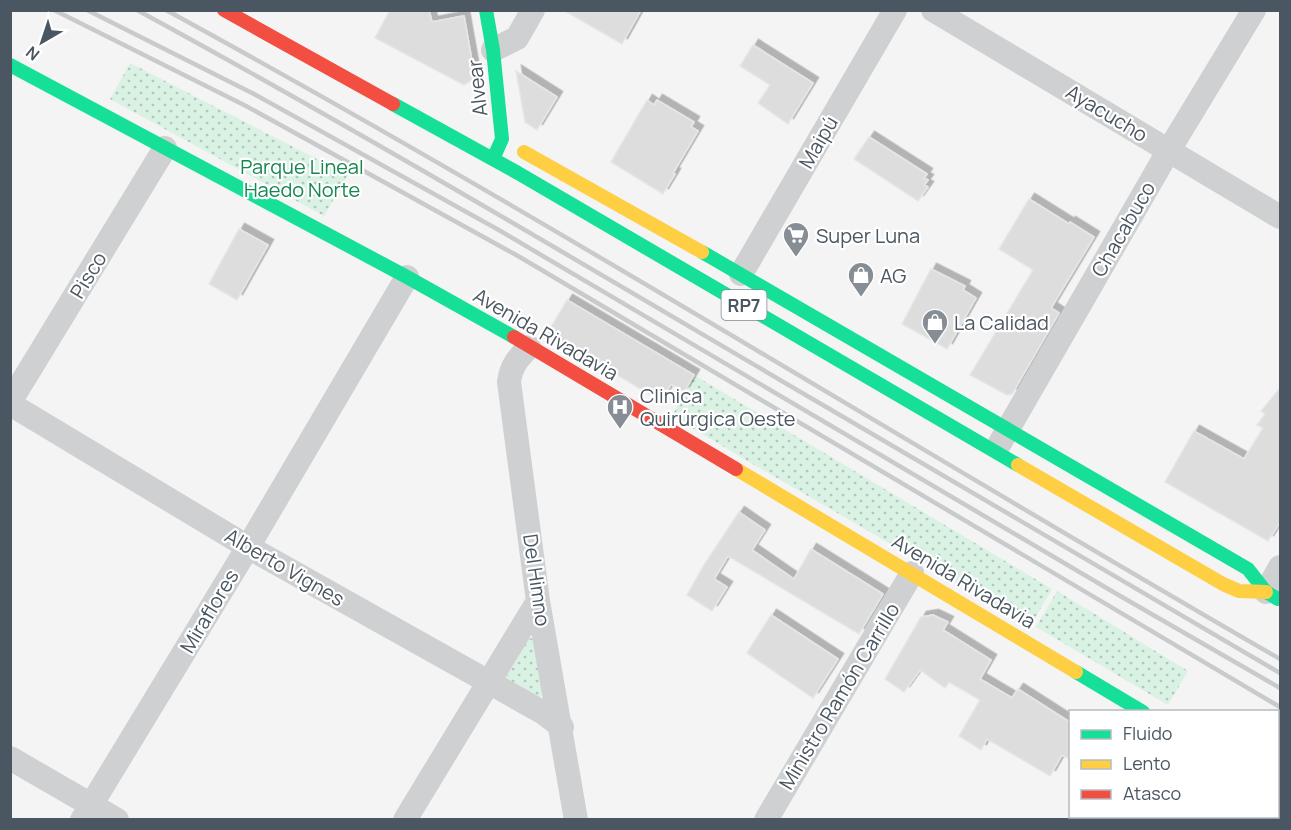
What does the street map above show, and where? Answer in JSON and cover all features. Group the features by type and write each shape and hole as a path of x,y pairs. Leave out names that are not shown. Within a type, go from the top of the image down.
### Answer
{"main road":[{"name":"Alvear","path":"486,10 493,50 496,136 493,159"},
{"name":"RP7","path":"236,13 493,159 1223,584 1239,591 1273,596"},
{"name":"Avenida Rivadavia","path":"10,65 407,277 529,346 1141,710"},
{"name":"RP7","path":"496,136 741,274 1248,569 1273,596"}],"street":[{"path":"493,50 518,38 533,10"},
{"name":"Maipú","path":"741,274 895,10"},
{"name":"Ayacucho","path":"933,10 1281,217"},
{"name":"Chacabuco","path":"996,450 1169,150 1254,10"},
{"name":"Pisco","path":"10,403 165,148"},
{"name":"Miraflores","path":"86,812 248,547 407,277"},
{"name":"Del Himno","path":"529,346 515,361 509,382 538,601 562,727 576,819"},
{"name":"Alberto Vignes","path":"10,403 248,547 542,712 562,727"},
{"path":"1273,596 1281,567"},
{"name":"Ministro Ramón Carrillo","path":"766,819 912,573"},
{"path":"405,819 538,601"},
{"path":"10,758 86,812 117,819"}],"green space":[{"name":"Parque Lineal Haedo Norte","path":"130,63 348,175 324,216 110,99"},
{"path":"694,375 1052,589 1031,625 672,416"},
{"path":"1057,591 1188,671 1168,705 1036,627"},
{"path":"532,638 536,641 545,694 539,697 509,682 506,678 528,639"}],"building":[{"path":"390,10 429,10 432,22 464,16 475,78 464,85 375,38"},
{"path":"563,10 641,10 622,44"},
{"path":"753,45 813,83 788,124 758,103 770,85 740,66"},
{"path":"516,71 557,97 537,130 525,122"},
{"path":"647,100 654,105 657,100 694,122 691,127 698,131 663,194 611,162"},
{"path":"869,137 927,174 924,178 928,180 924,185 928,187 918,201 854,159"},
{"path":"1029,199 1094,237 1051,308 1059,313 1012,394 1007,395 970,375 1033,270 999,249"},
{"path":"239,229 268,245 237,300 209,284"},
{"path":"931,269 965,286 963,290 976,298 947,349 902,324"},
{"path":"567,300 694,375 684,392 671,384 661,401 547,334"},
{"path":"1281,387 1281,521 1268,541 1165,482 1194,431 1244,459 1263,428 1257,425 1265,414 1261,411"},
{"path":"739,512 765,530 752,550 794,579 811,549 883,594 859,634 728,556 714,579 727,587 712,611 687,595"},
{"path":"771,615 838,659 813,698 747,653"},
{"path":"933,615 948,622 943,630 991,660 980,679 1012,698 1018,689 1069,722 1069,759 1062,755 1050,776 987,739 981,750 959,736 980,700 949,682 945,688 920,670 904,692 885,679 921,617"}],"railway":[{"path":"54,10 246,106 518,256 1280,707"},
{"path":"87,10 254,94 497,229 1280,688"},
{"path":"137,10 478,203 1280,673"},
{"path":"166,10 587,249 1280,659"}],"traffic: fast":[{"path":"486,10 493,50 502,139 493,159"},
{"path":"10,65 407,277 514,337"},
{"path":"393,104 518,173 1018,465"},
{"path":"702,252 1248,569 1266,592 1278,599"},
{"path":"1076,672 1140,710"}],"traffic: slow":[{"path":"524,152 702,252"},
{"path":"1018,465 1223,584 1239,591 1266,592"},
{"path":"736,469 1076,672"}],"traffic: jam":[{"path":"224,10 393,104"},
{"path":"514,337 736,469"}],"place":[{"name":"Super Luna","path":"796,258"},
{"name":"AG","path":"861,298"},
{"name":"La Calidad","path":"935,345"},
{"name":"Clinica Quirúrgica Oeste","path":"620,430"}]}
